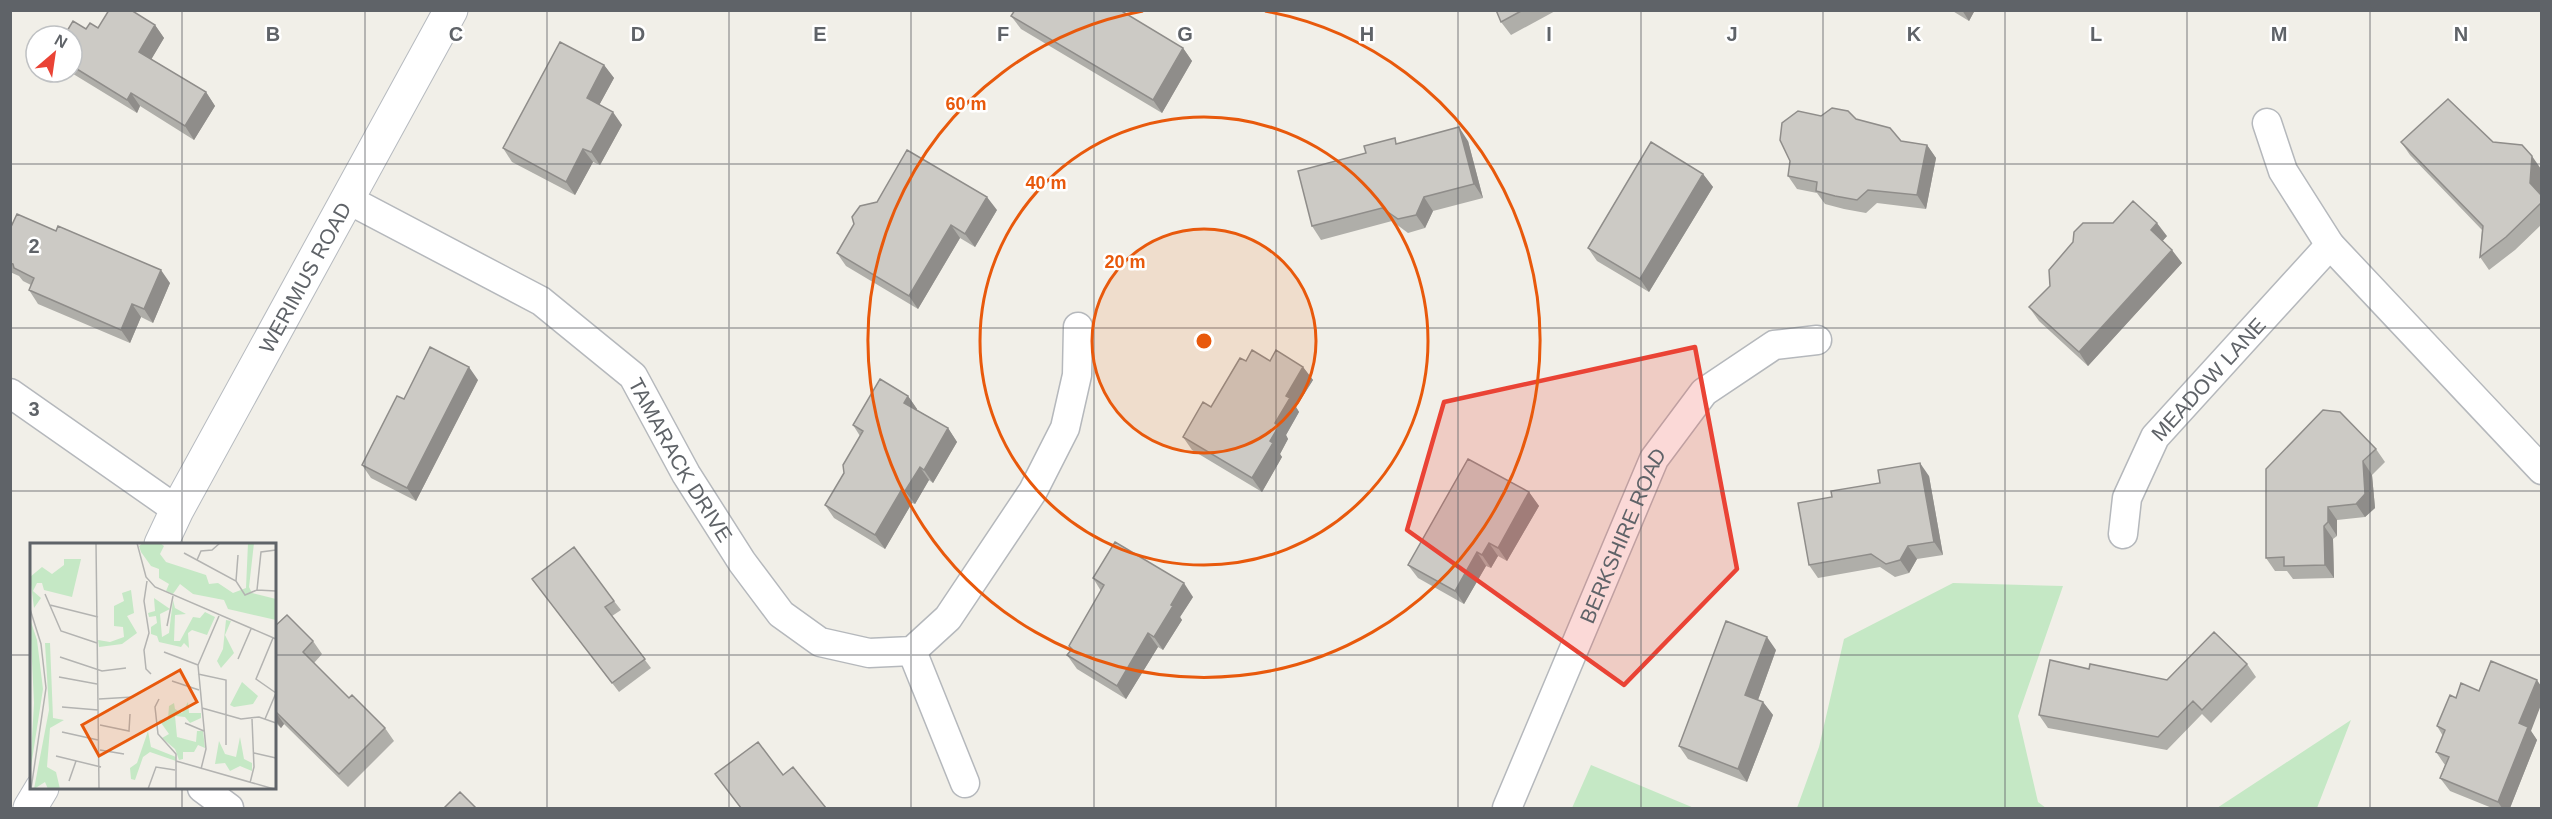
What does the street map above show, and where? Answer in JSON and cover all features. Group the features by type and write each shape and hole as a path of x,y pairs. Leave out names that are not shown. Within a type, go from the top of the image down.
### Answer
{"main road":[{"name":"WERIMUS ROAD","path":"161,543 177,510 349,200 451,10"},
{"path":"30,808 41,789"}],"street":[{"path":"2267,123 2283,171 2330,245 2541,470"},
{"name":"TAMARACK DRIVE","path":"349,200 541,301 633,376 686,474 742,562 781,614 820,642 869,653 912,651"},
{"name":"MEADOW LANE","path":"2123,534 2127,498 2155,437 2330,245"},
{"path":"965,783 912,651 948,618 1033,491 1065,428 1077,375 1078,327"},
{"name":"BERKSHIRE ROAD","path":"1507,808 1654,459 1704,392 1774,345 1817,340"},
{"path":"10,393 177,510"},
{"path":"203,789 229,808"}],"highlighted area":[{"path":"1695,347 1737,569 1624,685 1407,530 1444,402"}],"green space":[{"path":"1953,583 2063,586 2018,716 2038,802 2046,808 1797,808 1819,747 1844,639"},
{"path":"2351,720 2317,808 2217,808"},
{"path":"1591,765 1694,808 1572,808"}],"building":[{"path":"109,10 131,10 155,25 139,52 206,92 185,126 131,93 127,100 84,73 84,28 86,29 90,23 98,28"},
{"path":"1015,10 1120,10 1183,48 1153,100 1011,16"},
{"path":"1496,10 1523,10 1501,22"},
{"path":"560,42 604,65 587,98 613,112 591,152 583,149 566,182 503,148"},
{"path":"2448,99 2493,142 2522,145 2532,156 2530,183 2541,195 2541,203 2506,237 2480,257 2483,226 2401,142"},
{"path":"1832,108 1848,111 1856,119 1890,128 1901,141 1927,145 1917,195 1868,190 1857,200 1816,191 1817,182 1788,176 1790,161 1780,140 1782,123 1798,111 1821,116"},
{"path":"1459,127 1474,184 1424,197 1416,215 1398,219 1382,208 1312,226 1298,171 1366,153 1364,146 1395,138 1396,144"},
{"path":"1651,142 1703,174 1640,279 1588,248"},
{"path":"907,150 987,197 965,234 951,225 909,296 837,253 854,224 852,217 860,206 877,202"},
{"path":"2133,201 2157,223 2151,230 2172,250 2079,352 2029,307 2050,286 2049,270 2073,242 2074,232 2083,223 2113,223"},
{"path":"17,214 56,231 58,226 161,270 144,309 132,304 121,330 29,290 34,278 14,268 10,263 10,229"},
{"path":"430,347 469,367 407,488 362,465 397,396 404,399"},
{"path":"1252,350 1270,361 1276,350 1303,367 1286,396 1290,398 1275,423 1279,426 1270,441 1273,443 1252,478 1183,437 1203,402 1211,407 1240,358 1246,361"},
{"path":"880,379 908,396 904,403 948,428 924,470 920,467 905,491 902,489 875,535 825,505 844,473 843,465 863,431 853,425"},
{"path":"2323,410 2340,412 2376,449 2363,461 2365,494 2356,504 2328,507 2328,522 2324,526 2325,565 2284,566 2284,557 2266,558 2266,469"},
{"path":"1468,459 1529,492 1498,548 1489,543 1482,555 1477,552 1455,591 1408,565"},
{"path":"1920,463 1934,542 1908,546 1900,560 1886,564 1871,554 1809,565 1798,503 1832,497 1831,491 1880,483 1878,470"},
{"path":"1115,542 1184,583 1154,637 1148,633 1117,686 1067,655 1072,649 1069,646 1104,585 1093,578"},
{"path":"574,547 614,601 605,607 645,659 612,683 532,579"},
{"path":"287,615 313,641 303,652 349,698 352,695 385,728 339,774 276,712 276,625"},
{"path":"1726,621 1767,637 1745,695 1763,702 1738,769 1679,746"},
{"path":"2214,632 2247,664 2202,710 2193,701 2158,737 2039,715 2050,660 2089,669 2090,664 2167,680"},
{"path":"2491,661 2537,680 2519,723 2528,727 2498,802 2440,778 2449,757 2436,752 2445,730 2437,726 2450,695 2456,698 2461,683 2479,691"},
{"path":"758,742 783,775 793,767 826,808 741,808 715,774"},
{"path":"460,792 476,808 444,808"}]}
